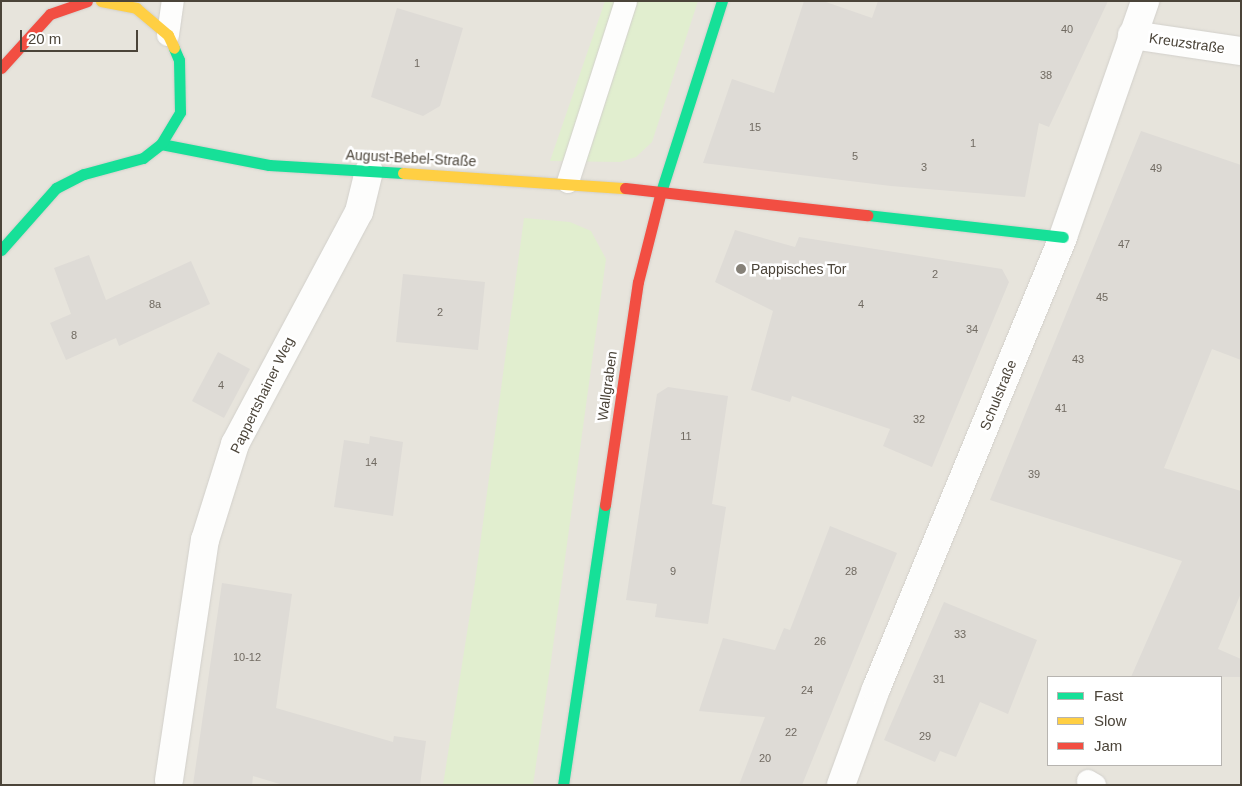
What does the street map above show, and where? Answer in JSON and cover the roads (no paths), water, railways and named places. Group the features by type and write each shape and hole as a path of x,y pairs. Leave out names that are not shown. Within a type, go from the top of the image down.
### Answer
{"street":[{"path":"1,68 50,14 87,1"},
{"path":"1,250 56,188 84,174 143,158 161,144 180,112 182,87 179,60 168,35 136,8 101,1"},
{"name":"Wallgraben","path":"563,785 638,282 661,192 722,1"},
{"name":"Schulstraße","path":"841,785 876,689 1063,237 1132,35 1146,1"},
{"name":"Kreuzstraße","path":"1132,35 1241,50"},
{"name":"August-Bebel-Straße","path":"161,144 269,165 568,182 661,192"},
{"name":"Pappertshainer Weg","path":"169,780 204,540 235,444 359,212 369,171"},
{"path":"661,192 1063,237"}],"lane":[{"path":"168,35 173,1"},
{"path":"568,182 626,1"}],"place":[{"name":"Pappisches Tor","path":"741,269"}]}
